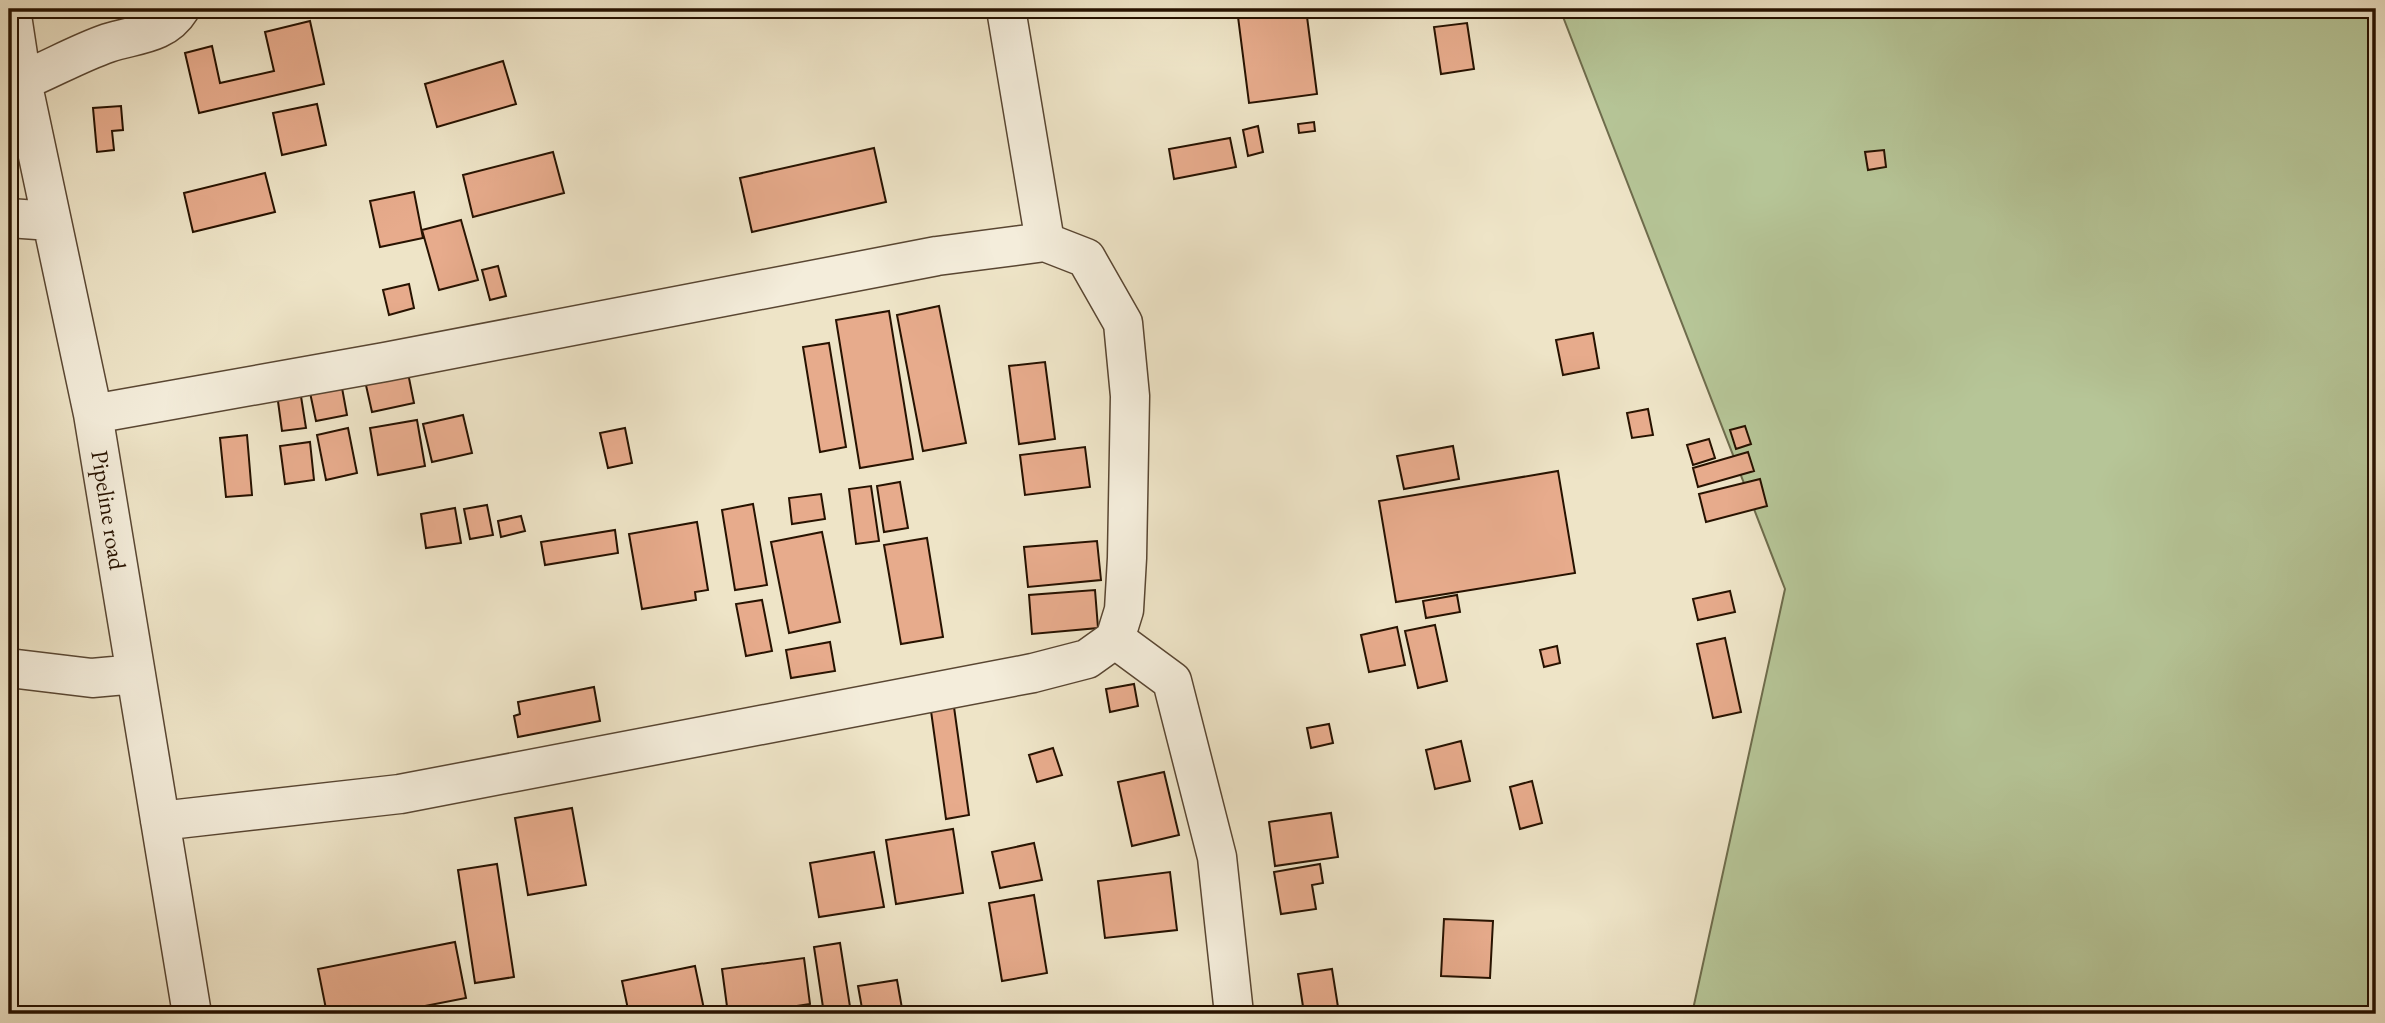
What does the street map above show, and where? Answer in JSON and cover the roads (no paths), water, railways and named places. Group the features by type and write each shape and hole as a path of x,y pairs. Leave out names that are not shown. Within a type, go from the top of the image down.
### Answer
{"street":[{"name":"Pipeline road","path":"11,9 22,81 93,414 192,1014"},
{"path":"22,81 108,43 149,34 174,19 180,9"},
{"path":"1006,9 1045,242"},
{"path":"9,218 51,221"},
{"path":"93,414 385,362 937,256 1045,242 1086,258 1124,323 1130,396 1128,558 1124,610 1115,639 1087,659 1033,673 400,794 160,821"},
{"path":"1115,639 1172,681 1217,857 1234,1014"},
{"path":"9,668 92,678 136,674"}]}
